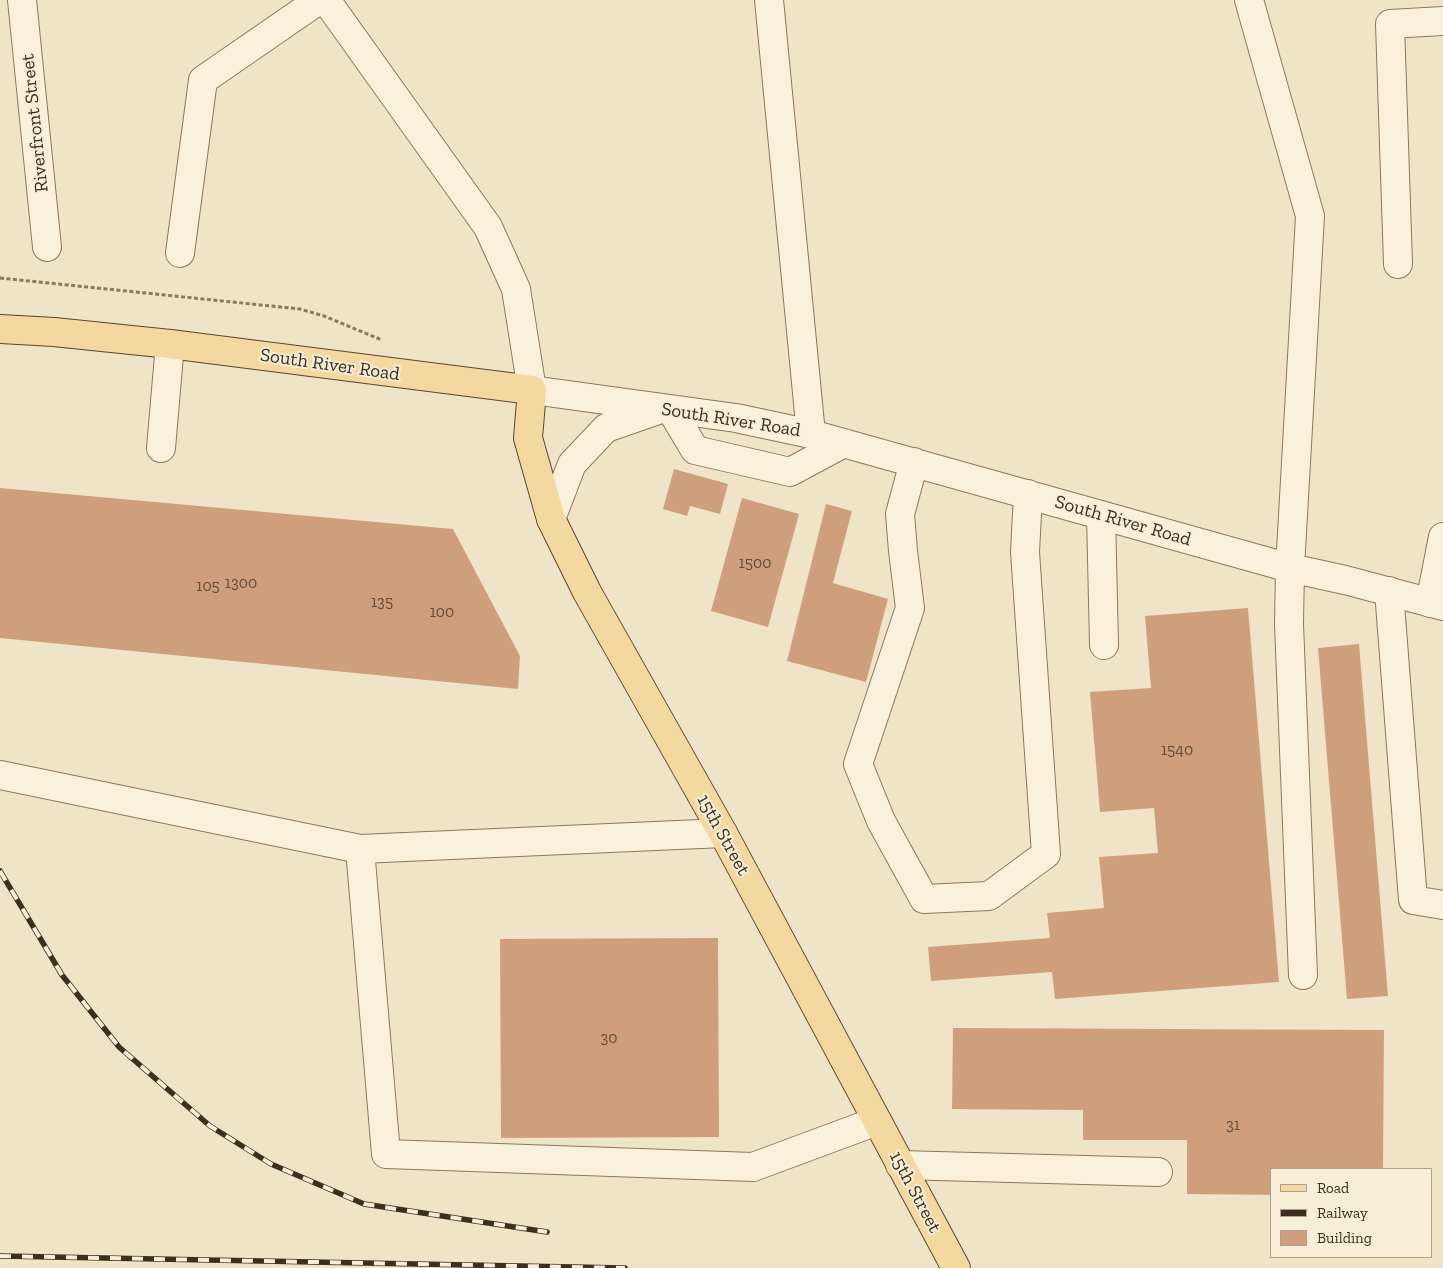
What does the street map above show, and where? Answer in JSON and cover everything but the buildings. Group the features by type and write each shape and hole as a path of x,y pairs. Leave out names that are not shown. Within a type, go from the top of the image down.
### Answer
{"main road":[{"name":"South River Road","path":"0,329 54,332 170,344 532,390"},
{"name":"15th Street","path":"532,390 528,438 551,519 587,592 723,833 956,1268"}],"street":[{"name":"Riverfront Street","path":"22,0 47,247"},
{"path":"180,252 203,80 319,0"},
{"path":"326,0 488,227 516,289 532,390"},
{"path":"769,0 810,434"},
{"path":"1249,0 1310,216 1290,568 1289,624 1303,975"},
{"path":"1398,264 1390,24 1443,22"},
{"path":"161,448 170,344"},
{"name":"South River Road","path":"532,390 736,418 810,434 1290,568 1437,604"},
{"path":"551,519 572,464 606,428 667,409 695,450 790,472 844,443"},
{"path":"914,462 900,514 910,608 858,764 881,821 924,899 989,896 1046,854 1025,552 1028,494"},
{"path":"1102,515 1104,645"},
{"path":"1437,604 1443,537"},
{"path":"1389,592 1413,900 1443,905"},
{"path":"0,775 360,849 723,833"},
{"path":"360,849 386,1154 753,1167 876,1121"},
{"path":"900,1165 1158,1172"}],"path":[{"path":"0,278 300,309 324,316 386,342"}],"railway":[{"path":"0,871 62,975 119,1047 210,1126 271,1164 364,1204 547,1232"},
{"path":"0,1256 625,1268"}]}
